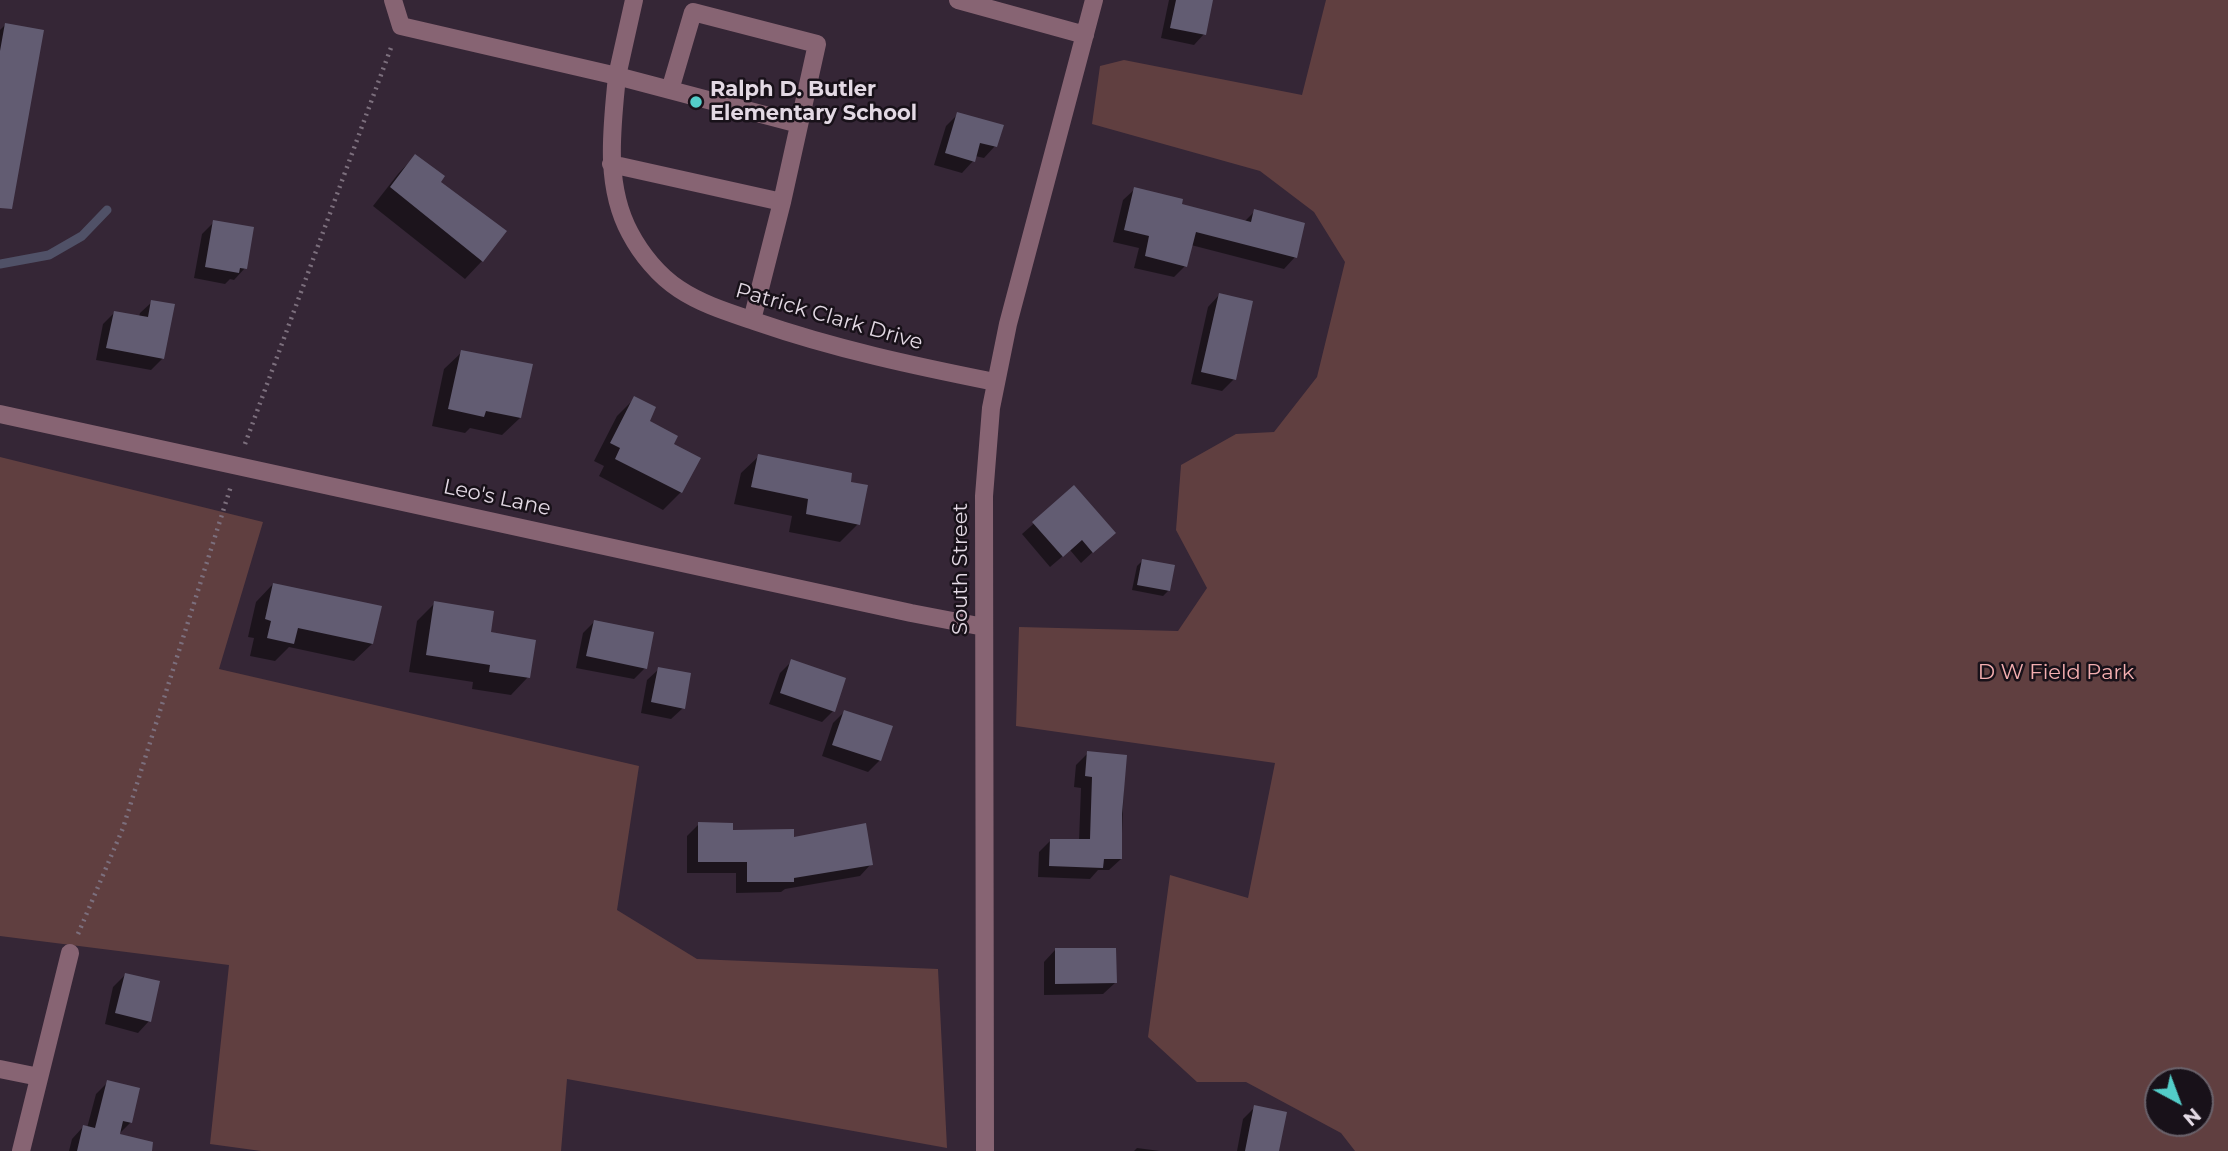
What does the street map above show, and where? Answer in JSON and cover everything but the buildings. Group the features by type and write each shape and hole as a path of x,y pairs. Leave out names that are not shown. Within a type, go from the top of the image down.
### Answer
{"street":[{"path":"393,0 401,26 617,76 799,124"},
{"name":"Patrick Clark Drive","path":"632,0 617,76 611,164 617,197 629,232 643,254 678,288 713,307 787,332 910,365 995,382"},
{"path":"958,0 1086,34"},
{"name":"South Street","path":"985,1151 984,626 987,443 995,382 1011,312 1094,0"},
{"path":"670,90 693,12 817,44 782,202 752,320"},
{"path":"611,164 782,202"},
{"name":"Leo's Lane","path":"0,414 911,613 984,626"},
{"path":"21,1151 70,953"},
{"path":"0,1069 39,1077"}],"green space":[{"name":"D W Field Park","path":"1326,0 2228,0 2228,1151 1355,1151 1341,1133 1246,1082 1197,1082 1148,1037 1170,875 1248,898 1275,763 1016,726 1019,627 1178,631 1207,588 1176,530 1181,465 1236,434 1274,432 1317,377 1345,262 1314,212 1260,171 1092,124 1100,66 1124,60 1302,95"},
{"path":"0,457 263,522 219,669 639,766 617,910 697,959 938,969 947,1148 567,1079 561,1151 261,1151 210,1144 229,965 0,936"}],"waterway":[{"path":"0,264 49,255 82,236 107,210"}],"place":[{"name":"Ralph D. Butler Elementary School","path":"696,102"}]}
